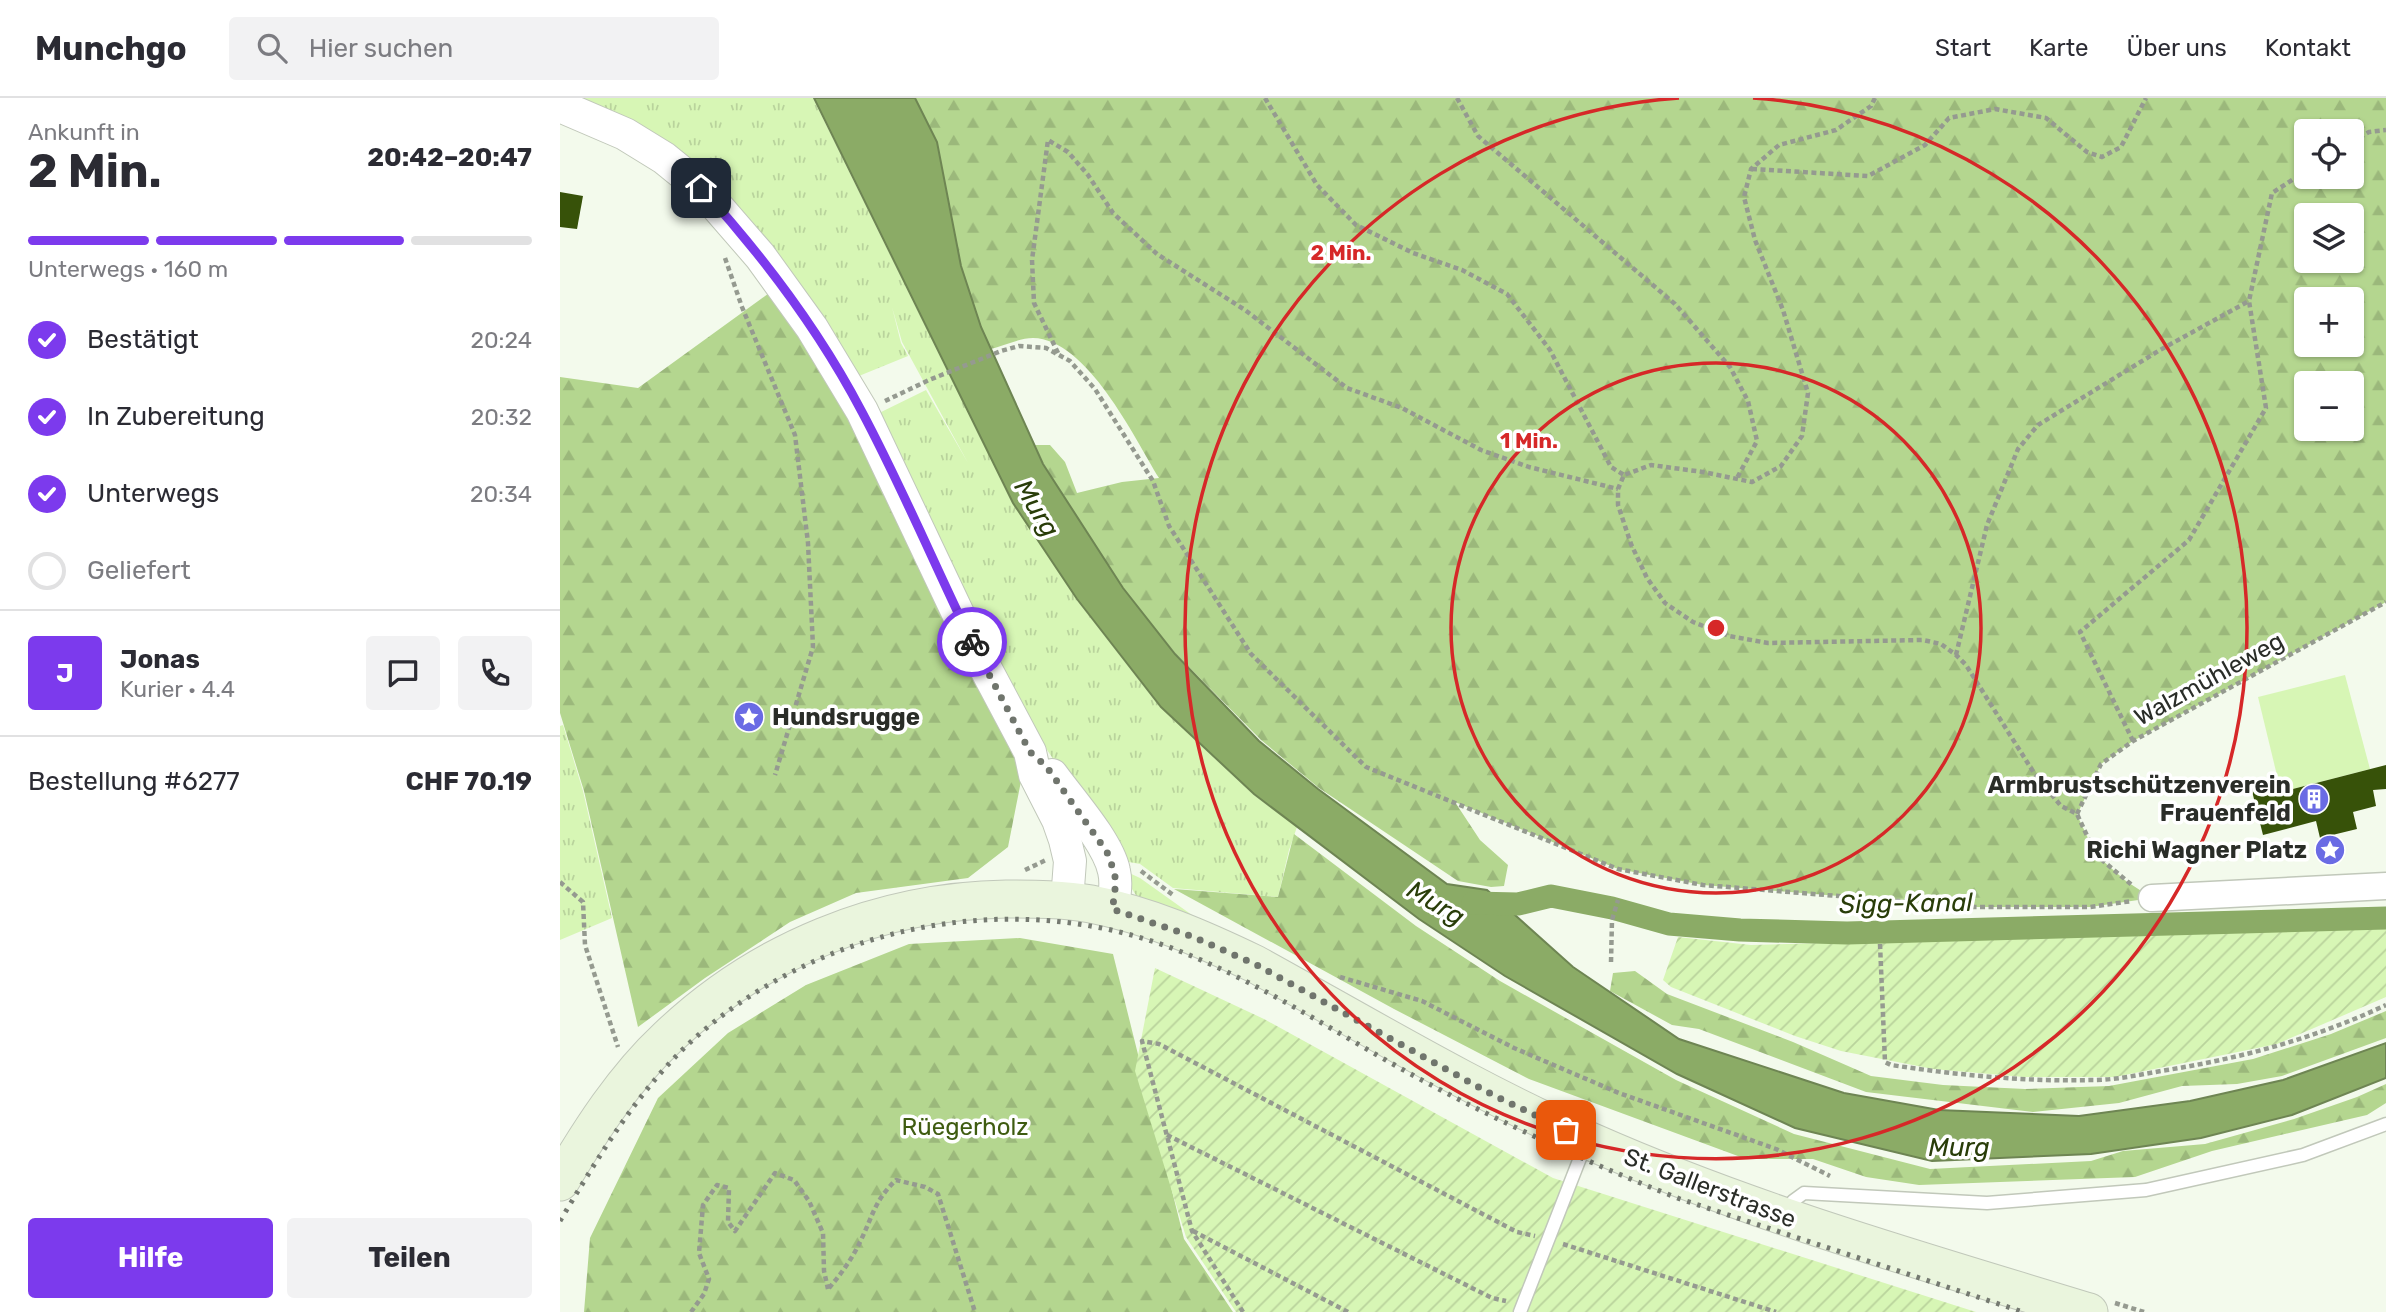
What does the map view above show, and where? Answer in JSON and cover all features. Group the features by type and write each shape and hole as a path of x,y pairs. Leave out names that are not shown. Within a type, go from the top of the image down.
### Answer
{"main road":[{"name":"St. Gallerstrasse","path":"560,1182 614,1100 665,1039 706,1002 779,956 826,934 876,917 936,904 987,899 1068,901 1112,909 1223,948 1493,1095 1661,1171 1786,1218 2089,1312"}],"street":[{"path":"560,106 625,134 664,158 701,188 760,256 812,328 862,411 976,651 1030,752 1035,775 1058,820 1068,850 1068,901"},
{"path":"1030,752 1046,766 1107,852 1115,874 1112,909"},
{"path":"2152,898 2386,886"}],"lane":[{"path":"1786,1218 1793,1201 1804,1193 1987,1203 2146,1190 2303,1155 2386,1124"},
{"path":"1521,1308 1580,1158 1590,1141"}],"path":[{"path":"1265,98 1317,185 1356,225 1413,253 1462,270 1507,294 1550,350 1611,467 1623,475"},
{"path":"1457,98 1478,136 1675,304 1730,367 1748,401 1757,441 1737,478"},
{"path":"1623,475 1651,466 1752,482 1781,466 1802,436 1808,393 1783,310 1755,240 1744,197 1751,169 1779,145 1836,130 1871,106 1875,98"},
{"path":"1751,169 1868,176 1925,145 1950,118 1995,109 2046,118 2087,152 2102,158 2121,147 2146,98"},
{"path":"2364,134 2369,131 2386,130"},
{"path":"1058,355 1034,303 1032,260 1048,140 1068,152 1088,175 1112,213 1157,254 1245,310 1347,388 1402,408 1481,450 1529,467 1618,489"},
{"path":"2133,741 2080,632 2189,540 2266,408 2249,301 2272,193 2294,179"},
{"path":"722,247 742,307 795,435 808,543 813,647 775,775"},
{"path":"1956,655 1987,525 2018,449 2038,425 2160,350 2249,301"},
{"path":"882,402 929,380 1019,346 1046,348 1069,361 1095,389 1153,481 1169,526 1251,654 1366,767 1618,869 1703,885 1973,907 2090,907 2152,898"},
{"path":"1623,475 1618,489 1618,505 1622,518 1647,579 1665,603 1693,622 1729,636 1768,643 1923,640 1941,645 1956,655 1978,683 2035,773 2061,806 2077,814 2096,855 2126,881 2152,898"},
{"name":"Walzmühleweg","path":"2077,814 2101,764 2133,741 2386,602"},
{"path":"560,882 583,902 585,945 618,1048"},
{"path":"1611,962 1612,920 1618,900"},
{"path":"1880,944 1885,1062 1944,1073 2018,1079 2120,1079 2251,1054 2332,1027 2386,1005"},
{"path":"1317,998 1326,983 1335,976 1422,1001 1514,1048 1619,1093 1776,1149 1853,1188 1863,1197"},
{"path":"1243,1312 1192,1231 1142,1041 1159,1044 1517,1231 1776,1312"},
{"path":"1167,1135 1492,1298 1521,1308"},
{"path":"691,1312 704,1294 709,1279 699,1253 703,1205 717,1185 729,1188 728,1222 735,1231 775,1173 794,1180 809,1201 823,1233 824,1271 828,1289 843,1272 860,1243 881,1194 896,1180 925,1186 938,1194 975,1312"},
{"path":"1192,1231 1348,1312"}],"green space":[{"path":"568,98 813,98 1012,502 1077,600 1160,707 1254,795 1297,827 1278,897 1173,888 1140,864 1123,861 1019,709 875,415 926,390 968,463 902,342 892,307 901,343 908,356 854,378 778,264"},
{"path":"915,98 2386,98 2386,602 2133,741 2101,764 2077,815 2096,855 2126,881 2152,898 2090,907 1973,907 1703,885 1618,869 1455,802 1480,840 1508,865 1504,886 1491,887 1458,881 1319,788 1261,740 1175,653 1122,588 1043,463 1035,445 1050,445 1065,462 1077,493 1122,482 1159,478 1107,393 1072,355 1053,343 1033,338 991,349 981,328 961,266 937,142"},
{"path":"772,291 850,413 1023,771 1008,847 968,878 856,893 790,922 705,978 638,1027 584,791 560,713 560,377 638,388"},
{"path":"2345,675 2370,769 2281,792 2258,697"},
{"path":"563,725 583,791 612,918 560,940 560,726"},
{"path":"1294,834 1416,926 1500,981 1676,1080 1794,1134 1930,1169 2091,1161 2123,1151 2205,1144 2294,1119 2386,1084 2386,1103 2367,1115 2212,1151 2135,1177 1919,1185 1866,1177 1813,1159 1746,1159 1529,1079 1174,889 1278,897"},
{"path":"1127,872 1140,878 1213,930 1139,900 1132,889"},
{"path":"2386,928 2386,997 2277,1044 2115,1077 2024,1077 1933,1069 1841,1051 1795,1036 1671,987 1663,980 1678,937 1751,945"},
{"name":"Rüegerholz","path":"1020,938 1113,954 1184,1239 1233,1312 584,1312 590,1238 658,1098 728,1033 806,985 909,944"},
{"path":"1155,968 1264,1019 1553,1178 1976,1312 1236,1312 1186,1237 1135,1071"},
{"path":"1635,971 1667,994 1793,1042 1871,1076 1943,1085 2025,1089 2109,1086 2253,1059 2331,1034 2386,1011 2386,1038 2282,1076 2237,1084 2182,1086 2119,1103 2033,1112 1866,1092 1699,1029 1672,1025 1610,991 1613,973"}],"water":[{"name":"Murg","path":"814,98 915,98 937,142 961,266 981,327 1043,464 1123,588 1175,654 1259,741 1318,789 1447,884 1487,890 1573,967 1679,1039 1844,1093 1939,1110 2079,1116 2190,1101 2283,1080 2386,1043 2386,1078 2292,1115 2201,1138 2091,1154 1932,1161 1795,1128 1677,1074 1505,976 1419,919 1254,794 1161,707 1077,599 1013,503"}],"building":[{"path":"560,192 583,196 577,229 560,227"},
{"name":"Armbrustschützenverein Frauenfeld","path":"2386,765 2386,789 2373,790 2376,806 2353,812 2357,829 2320,838 2316,821 2263,835 2250,783 2273,777 2277,793"}],"waterway":[{"name":"Sigg-Kanal","path":"1473,903 1518,904 1551,896 1612,908 1669,924 1740,930 1847,933 2386,918"}],"railway":[{"path":"560,1221 621,1124 656,1078 696,1037 746,999 801,967 859,944 920,928 983,920 1045,920 1108,929 1169,947 1200,960 1261,989 1407,1072 1507,1124 1680,1199 2023,1312"}],"way so far":[{"path":"972,642 1030,752 1046,766 1107,852 1113,865 1116,884 1112,909 1223,948 1493,1095 1566,1130"}],"place":[{"name":"Hundsrugge","path":"749,717"},
{"name":"Armbrustschützenverein Frauenfeld","path":"2314,799"},
{"name":"Richi Wagner Platz","path":"2330,850"}],"route":[{"path":"701,188 760,256 812,328 862,411 972,642"}]}
